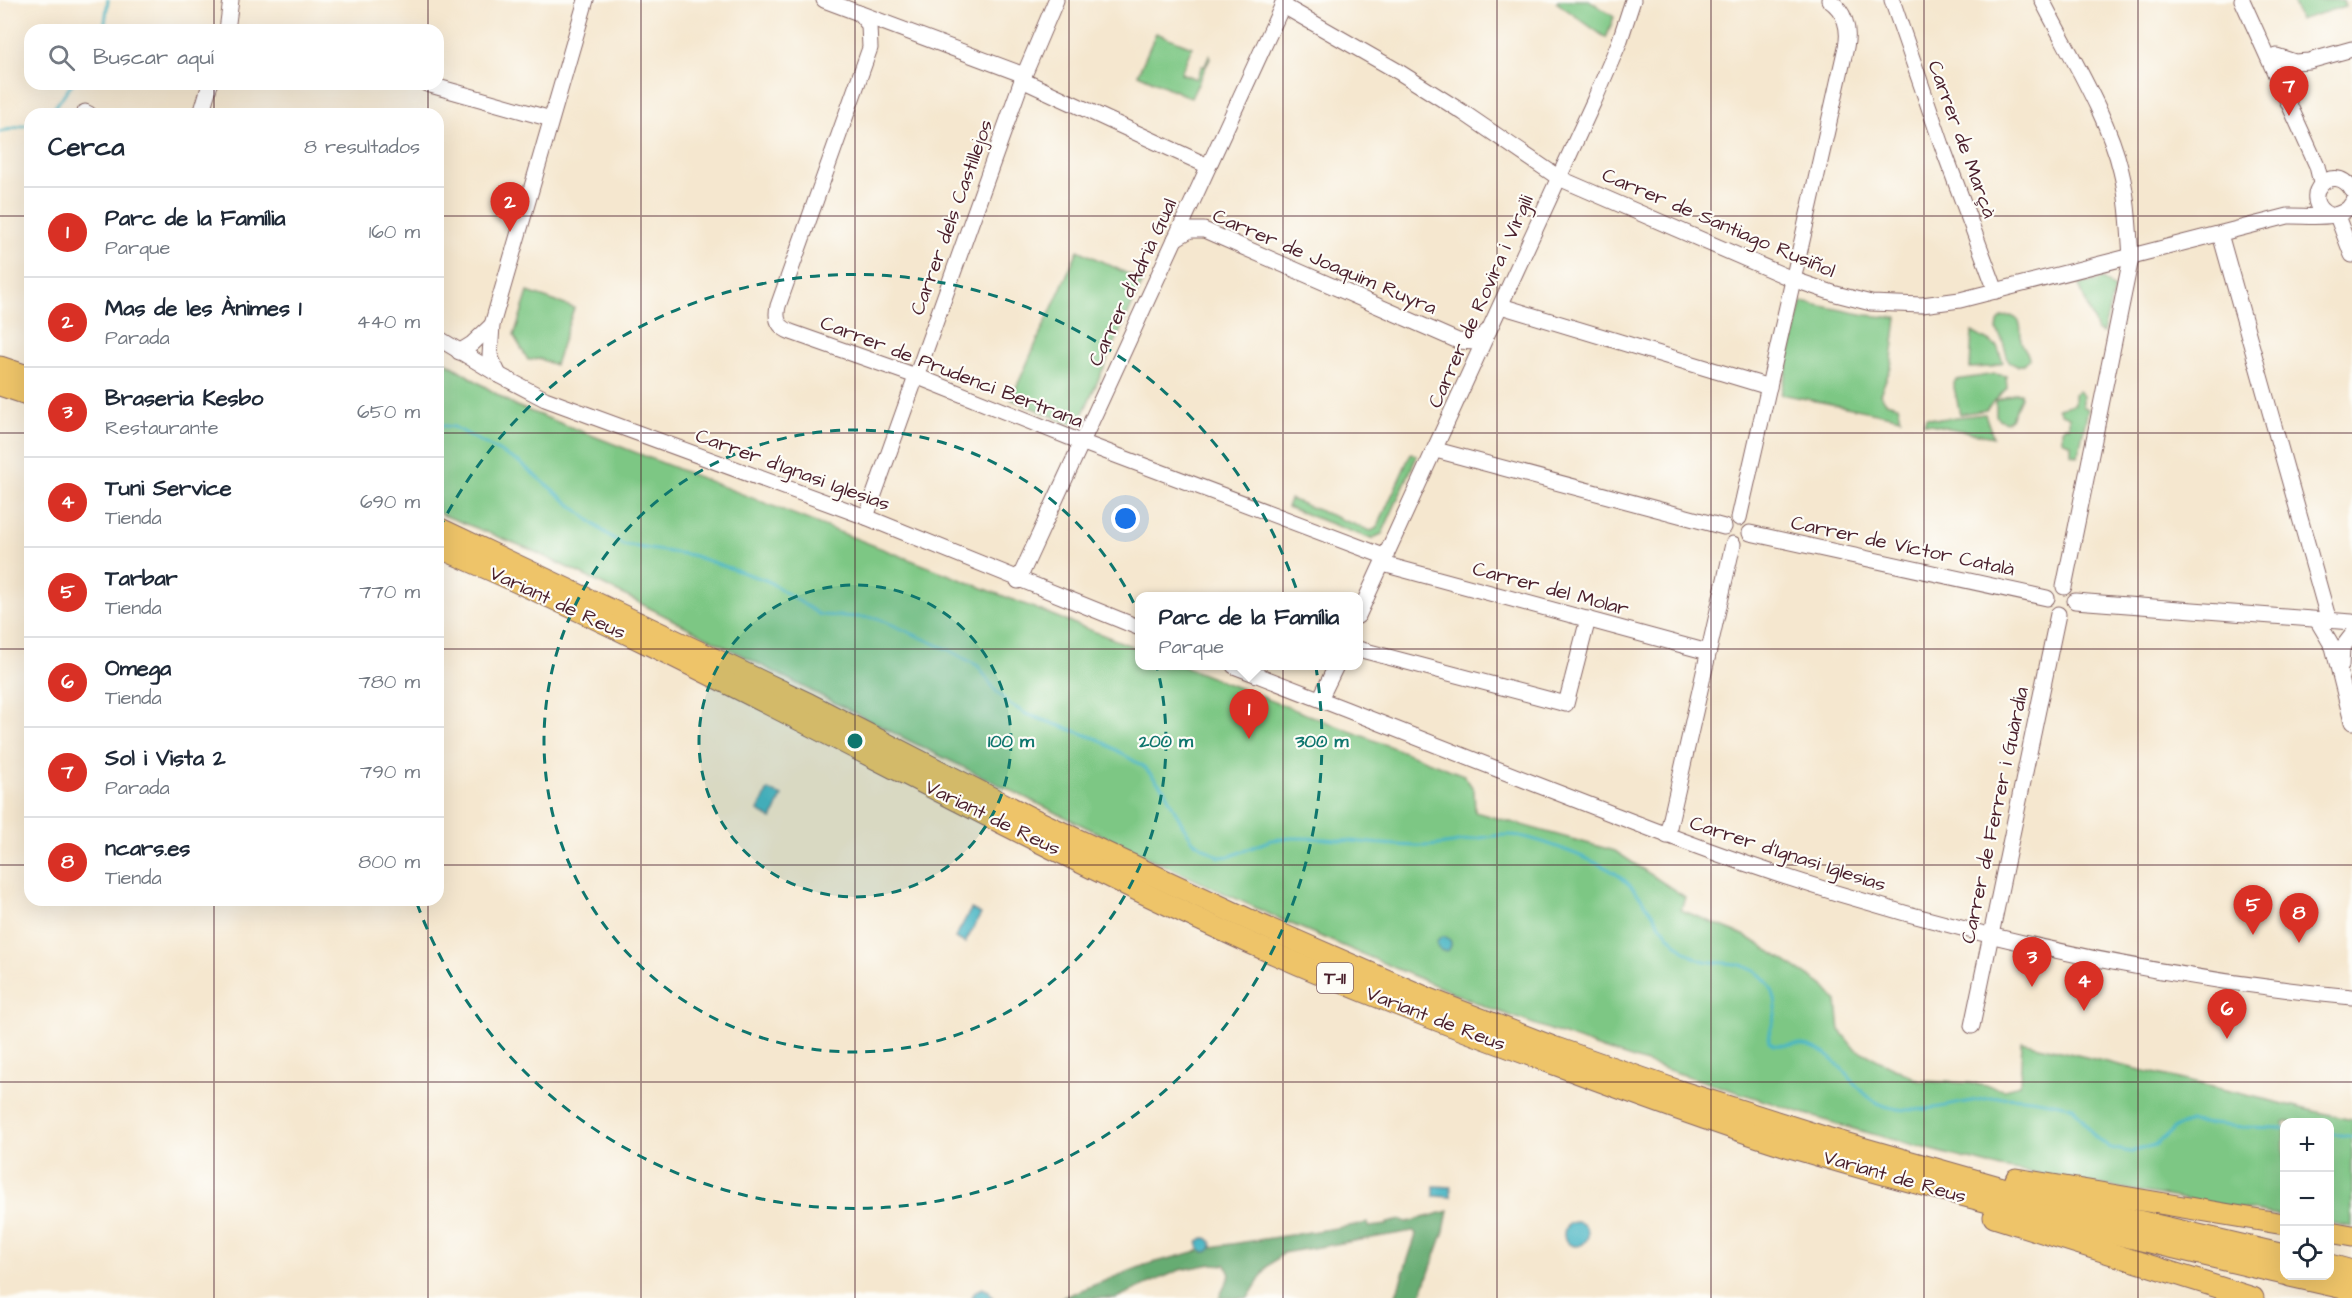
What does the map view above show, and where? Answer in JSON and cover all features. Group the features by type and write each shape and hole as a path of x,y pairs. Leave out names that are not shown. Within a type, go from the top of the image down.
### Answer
{"highway":[{"path":"0,367 24,374"},
{"path":"0,385 24,392"},
{"name":"Variant de Reus","path":"444,531 798,699 1031,818 1258,924 1432,1000 1553,1047 1676,1090 1827,1138 2031,1196 2280,1254"},
{"name":"Variant de Reus","path":"444,550 548,596 687,663 1022,832 1248,942 1429,1018 1704,1119 1792,1147 1984,1202 2280,1273"},
{"path":"1827,1138 1936,1160 1988,1175 2280,1223"},
{"path":"1792,1147 1860,1176 2253,1298"},
{"path":"2334,1233 2352,1236"},
{"path":"2334,1266 2352,1270"},
{"path":"2311,1280 2352,1290"}],"street":[{"path":"231,0 231,24"},
{"path":"499,375 490,356 492,325 586,0"},
{"path":"824,0 1023,77 1208,165"},
{"name":"Carrer dels Castillejos","path":"866,518 1023,77 1056,0"},
{"name":"Carrer de Rovira i Virgili","path":"1363,607 1559,178 1619,43 1633,0"},
{"path":"1739,518 1848,40 1843,16 1829,0"},
{"name":"Carrer de Marçà","path":"1892,0 1944,151 1996,291"},
{"path":"2042,0 2103,120 2115,150 2128,207 2131,258 2064,587"},
{"path":"2242,0 2317,166 2326,181"},
{"path":"2252,0 2277,56 2326,181"},
{"name":"Carrer de Santiago Rusiñol","path":"1284,3 1464,113 1559,178 1792,279 1871,303 1922,305 1960,300 2289,216 2341,211"},
{"name":"Carrer d'Adrià Gual","path":"1018,581 1284,3"},
{"path":"859,13 869,25 870,48"},
{"path":"870,48 882,32 901,29"},
{"name":"Carrer de Prudenci Bertrana","path":"870,48 780,300 777,318 781,327 786,331 916,376 1384,561"},
{"path":"2277,56 2295,62 2309,61 2352,49"},
{"path":"444,89 551,119"},
{"path":"203,108 208,90"},
{"path":"2341,211 2323,212 2316,200 2318,189 2326,181 2346,182 2352,190"},
{"name":"Carrer de Santiago Rusiñol","path":"2289,216 2316,200"},
{"path":"1191,204 1197,222 1204,230"},
{"path":"2341,211 2352,236"},
{"path":"2341,211 2352,255"},
{"name":"Carrer de Joaquim Ruyra","path":"1175,239 1190,230 1204,230 1458,341"},
{"path":"2220,234 2323,621 2342,675 2352,722"},
{"path":"1502,306 1769,387"},
{"path":"459,351 472,344 492,325"},
{"path":"1458,341 1475,342 1482,338 1493,325"},
{"path":"1458,341 1467,357 1469,377"},
{"name":"Carrer d'Ignasi Iglesias","path":"444,342 499,375 545,399 866,518 1135,626"},
{"path":"1436,450 1724,527"},
{"path":"1739,518 1748,524 1750,533 1743,543 1732,544 1725,537 1724,527 1729,520 1739,518"},
{"name":"Carrer de Víctor Català","path":"1750,533 2047,598"},
{"path":"1667,836 1732,544"},
{"name":"Carrer del Molar","path":"1384,561 1708,652"},
{"path":"2064,587 2072,592 2075,601 2069,612 2058,614 2049,608 2047,598 2052,590 2064,587"},
{"path":"2075,601 2352,622"},
{"name":"Carrer de Ferrer i Guàrdia","path":"1972,1026 2058,614"},
{"path":"1363,650 1566,704 1588,620"},
{"path":"2342,675 2342,648 2352,635"},
{"name":"Carrer d'Ignasi Iglesias","path":"1244,670 1667,836 1834,892 1990,936 2085,958 2185,976 2352,997"},
{"path":"1320,699 1334,670"}],"green space":[{"path":"1558,0 1589,0 1614,17 1606,38 1556,2"},
{"path":"2293,0 2343,0 2345,6 2299,20"},
{"path":"1156,33 1192,47 1181,73 1196,79 1209,55 1210,58 1191,98 1138,74"},
{"path":"1078,250 1143,281 1081,418 1068,423 1011,399"},
{"path":"2103,279 2114,289 2103,333 2097,331 2079,285"},
{"path":"528,292 574,308 555,365 540,359 528,360 514,336"},
{"path":"1802,302 1866,315 1897,318 1891,367 1880,394 1886,402 1898,405 1901,418 1781,394"},
{"path":"2011,316 2020,323 2021,341 2029,359 2017,366 2009,362 1997,331 1998,322 2002,317"},
{"path":"1972,332 1997,346 2003,362 1991,367 1970,368"},
{"path":"444,361 514,405 1135,647 1135,670 1192,670 1464,775 1474,790 1475,812 1615,851 1685,897 1681,910 1746,936 1824,986 1837,1001 1840,1031 1854,1048 1920,1081 1969,1083 2004,1089 2020,1085 2022,1042 2352,1120 2352,1227 2334,1224 2334,1118 2280,1118 2280,1215 2001,1168 1843,1126 1606,1050 1489,1008 1282,920 1153,860 910,741 529,549 444,515"},
{"path":"1995,374 2006,376 2007,388 1986,410 1960,414 1953,383 1956,380"},
{"path":"2078,391 2083,396 2083,406 2088,409 2078,456 2071,454 2071,444 2062,440 2062,430 2065,426 2069,427 2069,417 2061,414 2058,408 2074,404 2074,394"},
{"path":"2020,393 2021,397 2011,419 2006,422 1998,419 1996,401"},
{"path":"1985,414 1993,437 1924,423 1926,417 1939,419"},
{"path":"1411,453 1417,456 1382,534 1371,539 1287,507 1290,499 1371,531 1377,528"},
{"path":"1448,1211 1444,1231 1420,1298 1395,1298 1415,1238 1416,1234 1413,1231 1283,1253 1267,1267 1248,1298 1219,1298 1230,1275 1226,1265 1212,1264 1180,1270 1116,1298 1061,1298 1145,1265 1201,1250 1203,1252 1212,1247 1368,1223 1369,1227 1387,1225 1387,1223 1401,1220 1407,1222"}],"water":[{"path":"768,790 782,796 772,819 758,811"},
{"path":"971,909 981,914 965,943 955,938"},
{"path":"1441,937 1447,937 1451,944 1447,951 1441,951 1437,947 1437,941"},
{"path":"1434,1186 1451,1187 1451,1197 1434,1196"},
{"path":"1576,1222 1584,1226 1588,1234 1584,1242 1576,1246 1568,1242 1564,1234 1568,1226"},
{"path":"1205,1238 1210,1240 1212,1245 1210,1250 1205,1252 1200,1250 1198,1245 1200,1240"},
{"path":"982,1288 989,1291 993,1298 971,1298 976,1291"}],"waterway":[{"path":"105,24 108,0"},
{"path":"54,108 68,90"},
{"path":"0,132 24,126"},
{"path":"444,426 454,427 519,462 600,529 623,545 691,555 768,581 820,615 877,618 949,650 978,666 995,690 1008,703 1026,714 1098,739 1144,767 1164,789 1193,841 1219,857 1231,856 1271,840 1292,838 1423,846 1498,835 1520,836 1585,858 1623,879 1641,898 1672,939 1697,959 1741,965 1761,975 1773,992 1776,1007 1769,1042 1773,1045 1805,1045 1821,1051 1832,1059 1868,1097 1879,1104 1904,1110 1917,1110 2002,1097 2053,1103 2073,1107 2096,1138 2111,1148 2130,1152 2155,1145 2176,1127 2190,1122 2280,1128"},
{"path":"2334,1134 2352,1137"}],"place":[{"name":"Sol i Vista 2","path":"2289,116"},
{"name":"Mas de les Ànimes 1","path":"510,232"},
{"name":"Parc de la Família","path":"1249,739"},
{"name":"Tarbar","path":"2253,935"},
{"name":"ncars.es","path":"2299,943"},
{"name":"Braseria Kesbo","path":"2032,987"},
{"name":"Tuni Service","path":"2084,1011"},
{"name":"Omega","path":"2227,1039"}]}
